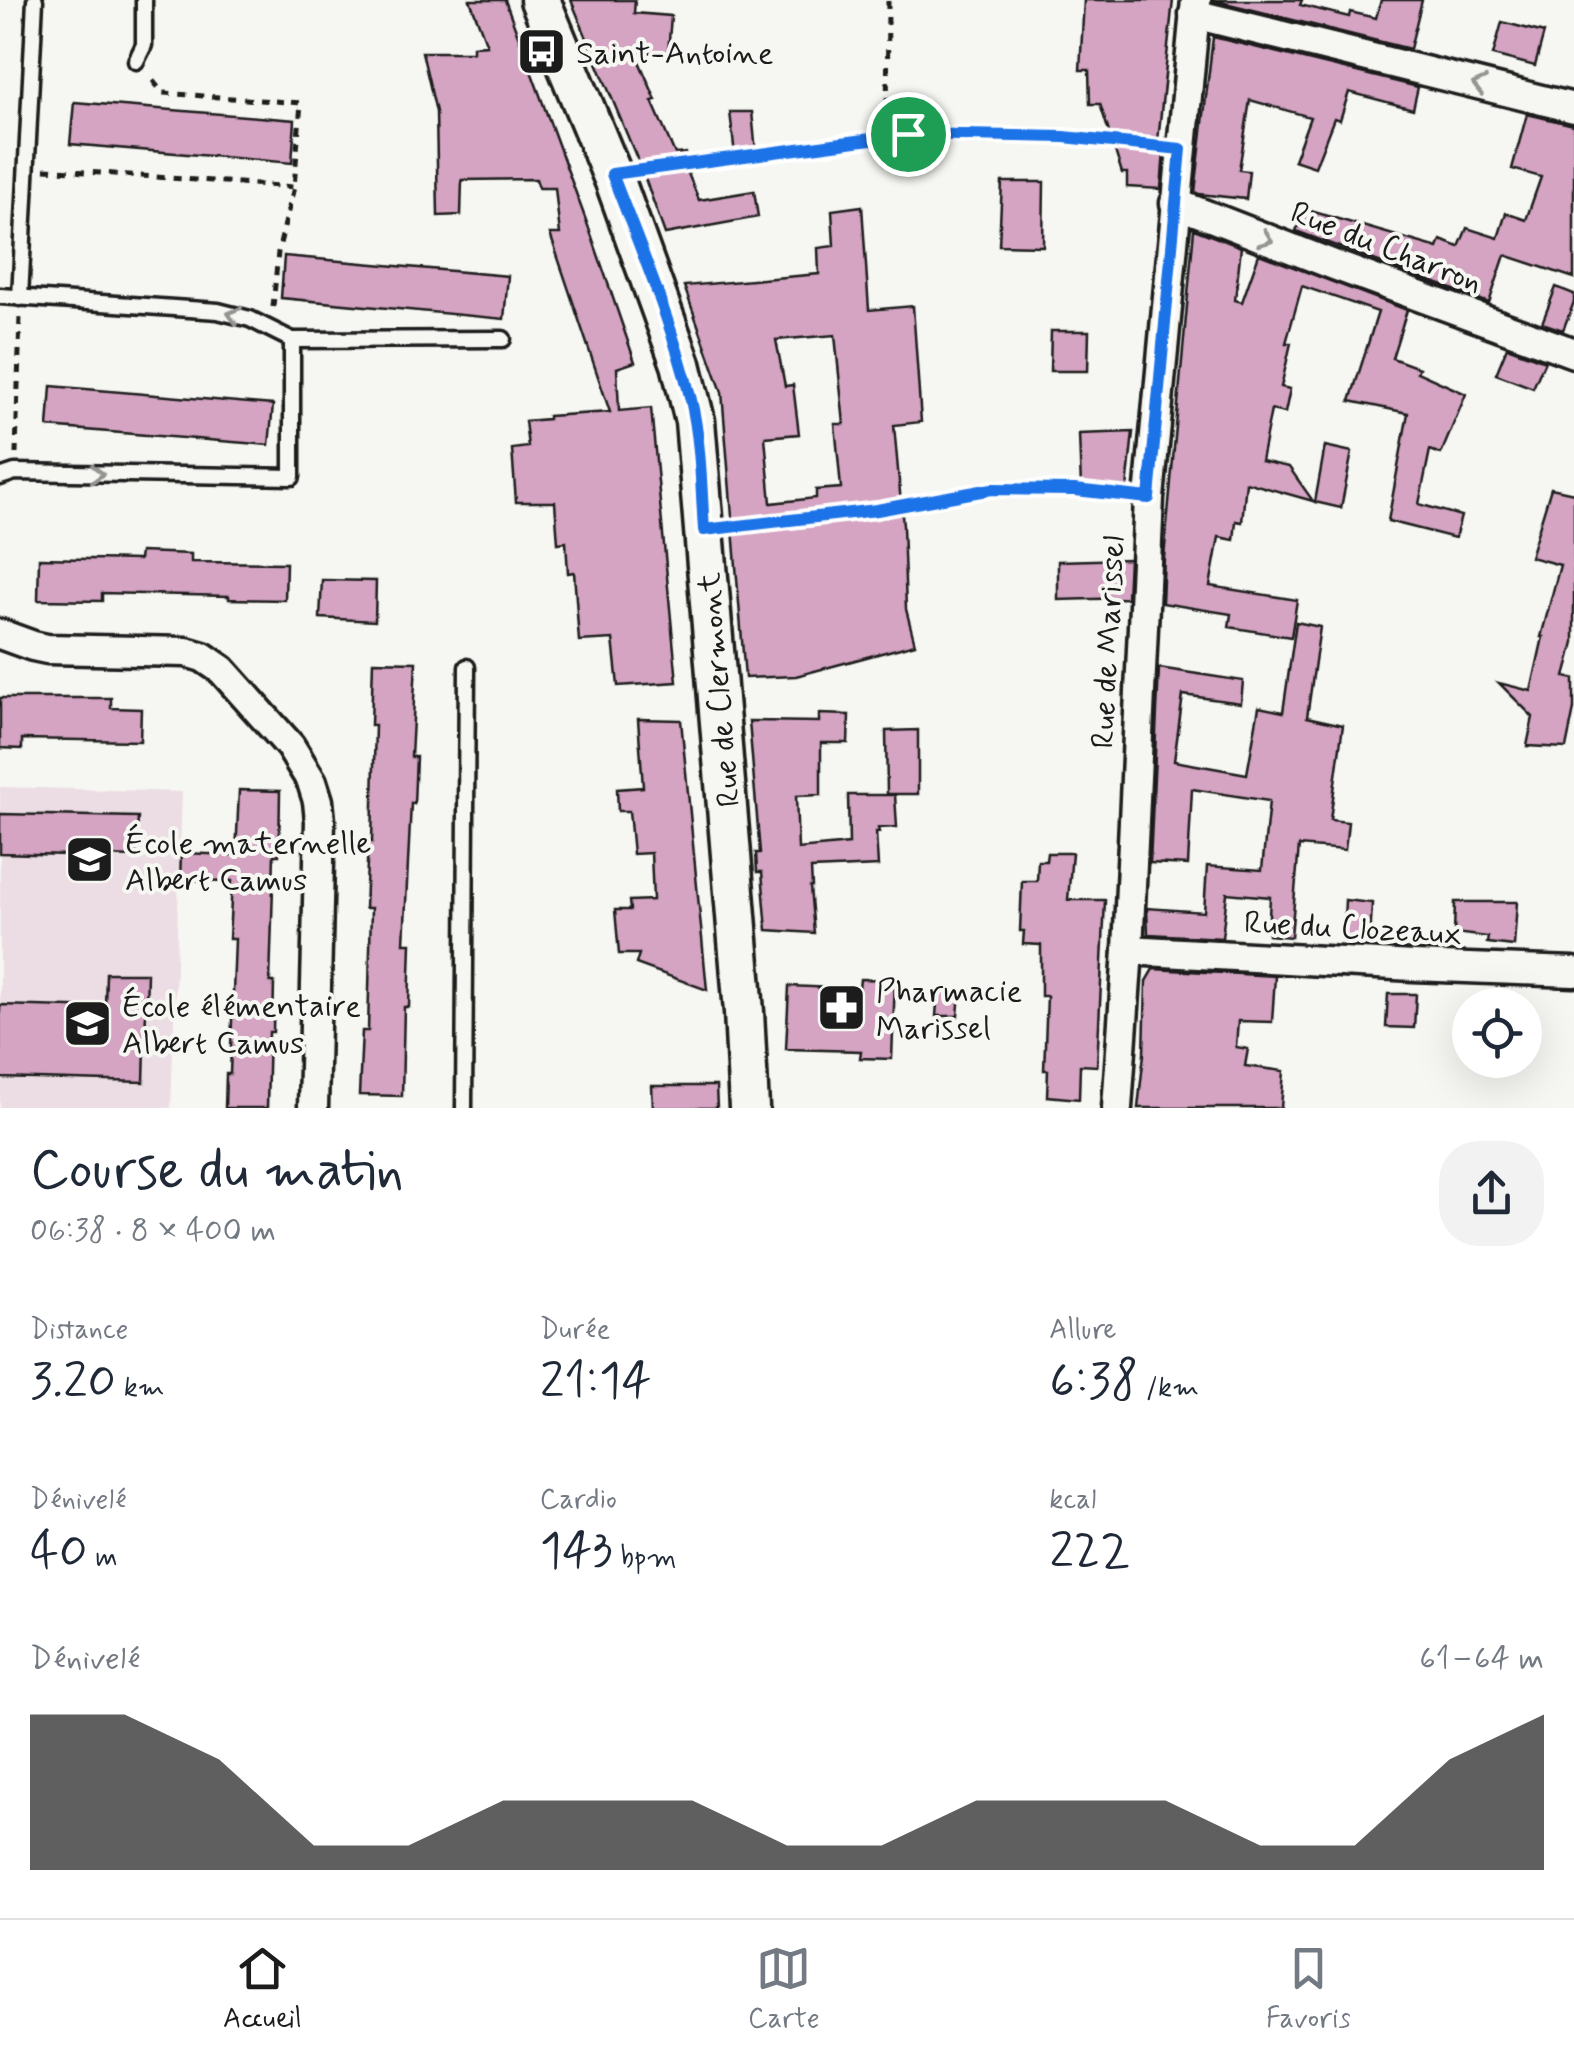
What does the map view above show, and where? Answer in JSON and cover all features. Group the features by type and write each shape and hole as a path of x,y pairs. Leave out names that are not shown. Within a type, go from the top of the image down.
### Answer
{"main road":[{"name":"Rue de Clermont","path":"540,0 612,174 691,400 749,1108"}],"street":[{"path":"1195,7 1574,108"},
{"name":"Rue de Marissel","path":"1117,1108 1149,498 1195,7"},
{"name":"Rue du Charron","path":"1175,203 1574,353"},
{"path":"0,634 47,649 186,652 203,658 222,670 302,764 318,801 320,822 313,1108"},
{"name":"Rue du Clozeaux","path":"1128,950 1574,972"}],"lane":[{"path":"20,298 34,0"},
{"path":"136,61 144,45 144,0"},
{"path":"0,296 218,311 250,319 292,340 503,339"},
{"path":"0,478 16,472 292,477 292,340"},
{"path":"464,1108 467,666"}],"path":[{"path":"886,137 888,0"},
{"path":"136,61 162,93 301,103 294,187 278,252 273,308 292,340"},
{"path":"612,174 908,134 1064,137 1181,149"},
{"path":"27,168 294,187"},
{"path":"16,472 20,298"},
{"path":"704,530 877,510 992,489 1075,490 1149,498"}],"shaded area":[{"name":"École élémentaire Albert Camus","path":"0,787 182,792 171,1108 0,1108"}],"building":[{"path":"470,0 505,0 635,362 617,368 619,411 651,408 677,682 618,686 613,639 579,641 574,572 568,573 566,542 558,543 555,502 516,502 512,449 528,447 525,421 610,412 550,234 560,234 555,188 539,188 536,179 462,180 461,215 438,216 436,112 422,52 473,52 473,46 487,45"},
{"path":"571,0 635,0 634,13 671,16 668,53 635,52 656,100 652,101 675,154 686,153 687,171 699,200 754,191 758,217 665,234"},
{"path":"1084,0 1173,0 1157,150 1164,151 1161,189 1127,187 1127,173 1122,173 1100,104 1090,104 1089,70 1080,70"},
{"path":"1213,0 1302,0 1300,5 1349,17 1350,12 1376,18 1381,0 1422,0 1410,49"},
{"path":"1502,22 1544,33 1535,66 1493,55"},
{"path":"1213,37 1418,87 1413,109 1349,92 1340,120 1334,118 1315,167 1294,160 1310,117 1250,100 1239,170 1249,171 1246,199 1199,194 1195,192"},
{"path":"74,102 295,120 292,163 70,144"},
{"path":"730,112 752,112 756,152 735,155"},
{"path":"1527,114 1574,125 1574,278 1505,255 1489,303 1296,231 1304,209 1438,248 1441,240 1459,247 1467,228 1498,238 1506,213 1526,220 1541,177 1512,169"},
{"path":"1002,182 1044,182 1043,246 999,245"},
{"path":"862,206 869,310 913,306 921,422 894,425 906,609 915,644 796,676 745,678 722,392 684,286 819,274 818,248 834,246 832,210","holes":["835,335 844,424 835,424 841,488 816,490 816,498 771,503 765,437 799,434 793,385 785,386 776,340"]},
{"path":"1194,229 1241,247 1235,300 1242,302 1259,254 1407,310 1392,358 1466,394 1441,454 1430,450 1419,504 1461,516 1455,538 1388,521 1408,413 1350,401 1378,312 1302,286 1286,343 1291,343 1281,387 1290,389 1285,413 1271,410 1261,461 1289,467 1313,501 1246,482 1242,522 1236,521 1234,540 1219,537 1210,586 1297,600 1291,637 1229,627 1231,614 1162,603"},
{"path":"284,256 508,276 504,319 281,298"},
{"path":"1556,287 1574,294 1563,330 1542,323"},
{"path":"1051,331 1089,331 1088,371 1050,371"},
{"path":"1507,347 1545,361 1533,388 1496,374"},
{"path":"51,386 273,405 269,445 48,427"},
{"path":"1133,432 1127,489 1081,488 1079,434"},
{"path":"1325,446 1352,452 1341,508 1315,502"},
{"path":"1551,488 1574,493 1574,642 1565,677 1574,679 1574,709 1566,748 1527,746 1533,717 1499,683 1531,691 1560,565 1530,557"},
{"path":"140,552 191,554 191,562 286,563 285,600 102,593 102,601 38,600 39,558 139,560"},
{"path":"1129,559 1127,598 1058,600 1058,561"},
{"path":"322,580 376,581 375,621 320,618"},
{"path":"1296,622 1320,627 1307,717 1343,725 1330,820 1348,822 1345,850 1299,846 1291,937 1268,935 1270,897 1227,893 1222,938 1148,934 1147,908 1204,912 1207,866 1262,870 1269,801 1192,789 1188,865 1150,863 1159,668 1243,681 1241,703 1183,695 1174,761 1247,774 1259,707 1283,712"},
{"path":"373,661 416,662 411,757 416,757 414,804 411,803 404,943 411,943 409,1007 404,1007 402,1096 359,1095 362,1031 368,1031 371,908 365,908 368,841 372,842"},
{"path":"0,698 111,698 111,708 141,709 140,741 22,739 22,749 0,748"},
{"path":"819,714 849,715 848,743 821,743 821,795 796,796 798,849 849,844 848,795 895,795 897,827 878,828 876,832 878,866 811,869 814,933 767,930 762,872 757,872 756,853 760,853 749,721 819,722"},
{"path":"638,719 681,720 707,990 636,964 639,954 619,954 615,910 630,910 629,901 653,900 651,853 633,854 629,811 618,811 617,789 643,787"},
{"path":"918,730 918,794 887,794 886,731"},
{"path":"239,790 280,791 279,855 274,855 270,982 274,982 273,1032 269,1032 267,1108 225,1108 235,939 229,939 232,881 180,880 181,853 236,855"},
{"path":"0,814 138,817 136,857 0,853"},
{"path":"1047,853 1072,853 1068,900 1105,900 1097,1066 1080,1065 1079,1099 1047,1096 1047,996 1041,996 1041,945 1023,944 1024,931 1020,931 1022,881 1037,881 1038,861 1046,861"},
{"path":"1345,900 1372,903 1370,943 1343,941"},
{"path":"1455,902 1517,902 1514,946 1487,943 1488,937 1454,933"},
{"path":"1153,969 1275,976 1272,1022 1238,1021 1236,1047 1248,1049 1245,1066 1284,1071 1281,1108 1138,1108 1146,981"},
{"path":"106,973 147,973 144,1082 0,1078 0,1005 105,1008"},
{"name":"Pharmacie Marissel","path":"860,979 895,980 892,1059 860,1058 861,1051 786,1049 789,986 859,989"},
{"path":"938,991 960,992 958,1016 936,1016"},
{"path":"1388,994 1416,994 1414,1028 1386,1027"},
{"path":"652,1086 716,1086 717,1108 653,1108"}],"place":[{"name":"Saint-Antoine","path":"541,52"},
{"name":"École maternelle Albert Camus","path":"90,860"},
{"name":"Pharmacie Marissel","path":"841,1008"},
{"name":"École élémentaire Albert Camus","path":"87,1023"}],"route":[{"path":"908,134 1064,137 1181,149 1149,498 1075,490 992,489 877,510 704,530 691,400 612,174 908,134"}]}
